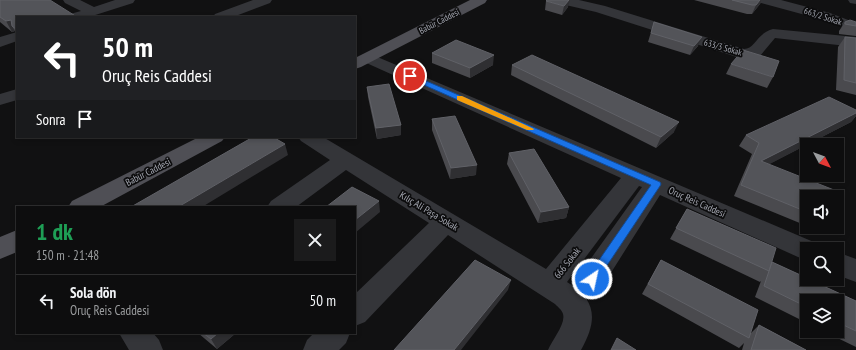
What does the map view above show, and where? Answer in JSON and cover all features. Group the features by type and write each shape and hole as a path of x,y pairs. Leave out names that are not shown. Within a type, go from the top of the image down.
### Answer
{"main road":[{"name":"Babür Caddesi","path":"361,61 474,1"},
{"name":"Babür Caddesi","path":"82,206 213,138"},
{"path":"0,249 16,241"}],"street":[{"path":"70,0 92,12"},
{"path":"78,16 128,0"},
{"path":"223,16 265,0"},
{"name":"633/3 Sokak","path":"562,0 600,9 743,54 754,54 758,51 765,37 773,33 856,42"},
{"name":"663/2 Sokak","path":"766,0 836,20 856,28"},
{"path":"836,20 856,9"},
{"path":"0,42 16,36"},
{"name":"Oruç Reis Caddesi","path":"361,61 646,179 800,247"},
{"path":"0,100 16,94"},
{"name":"Kılıç Ali Paşa Sokak","path":"310,138 549,285"},
{"path":"280,206 345,160"},
{"path":"592,279 646,179"},
{"name":"666 Sokak","path":"563,350 579,324 579,316 573,302 549,285 646,179"},
{"path":"356,312 446,221"},
{"path":"844,266 856,271"},
{"path":"135,334 148,350"},
{"path":"318,350 334,334"}],"building":[{"path":"0,0 50,0 75,16 16,16 16,29 12,26 11,20 6,21 0,17"},
{"path":"569,0 564,6 546,1"},
{"path":"732,0 760,0 756,5 752,5"},
{"path":"850,20 856,22 856,26 845,24 845,22"},
{"path":"654,22 702,37 694,46 651,33"},
{"path":"845,37 856,38 856,83 844,80"},
{"path":"456,40 494,55 470,68 432,53"},
{"path":"743,50 779,61 773,77 731,64"},
{"path":"532,55 679,122 661,137 512,65"},
{"path":"389,84 401,125 376,128 367,87"},
{"path":"829,97 856,110 856,113 807,138 800,138 800,141 761,161 800,176 800,182 814,182 834,190 800,190 800,209 741,185 759,143 746,135"},
{"path":"455,116 477,165 451,168 432,119"},
{"path":"251,138 275,138 285,144 180,206 133,206"},
{"path":"534,149 569,207 541,212 509,153"},
{"path":"352,187 379,201 356,219 356,206 327,206"},
{"path":"687,209 776,248 769,271 676,228"},
{"path":"475,260 511,280 454,350 394,350"},
{"path":"661,260 758,310 749,338 648,284"},
{"path":"772,262 800,275 800,286 823,286 841,294 800,294 800,304 764,286"},
{"path":"844,296 856,301 856,331 844,325"},
{"path":"759,325 806,350 751,350"},
{"path":"204,334 217,334 211,339"},
{"path":"617,338 636,350 611,350"}],"slow traffic":[{"path":"459,98 530,129"}],"route":[{"path":"410,76 656,184 592,279"}]}
